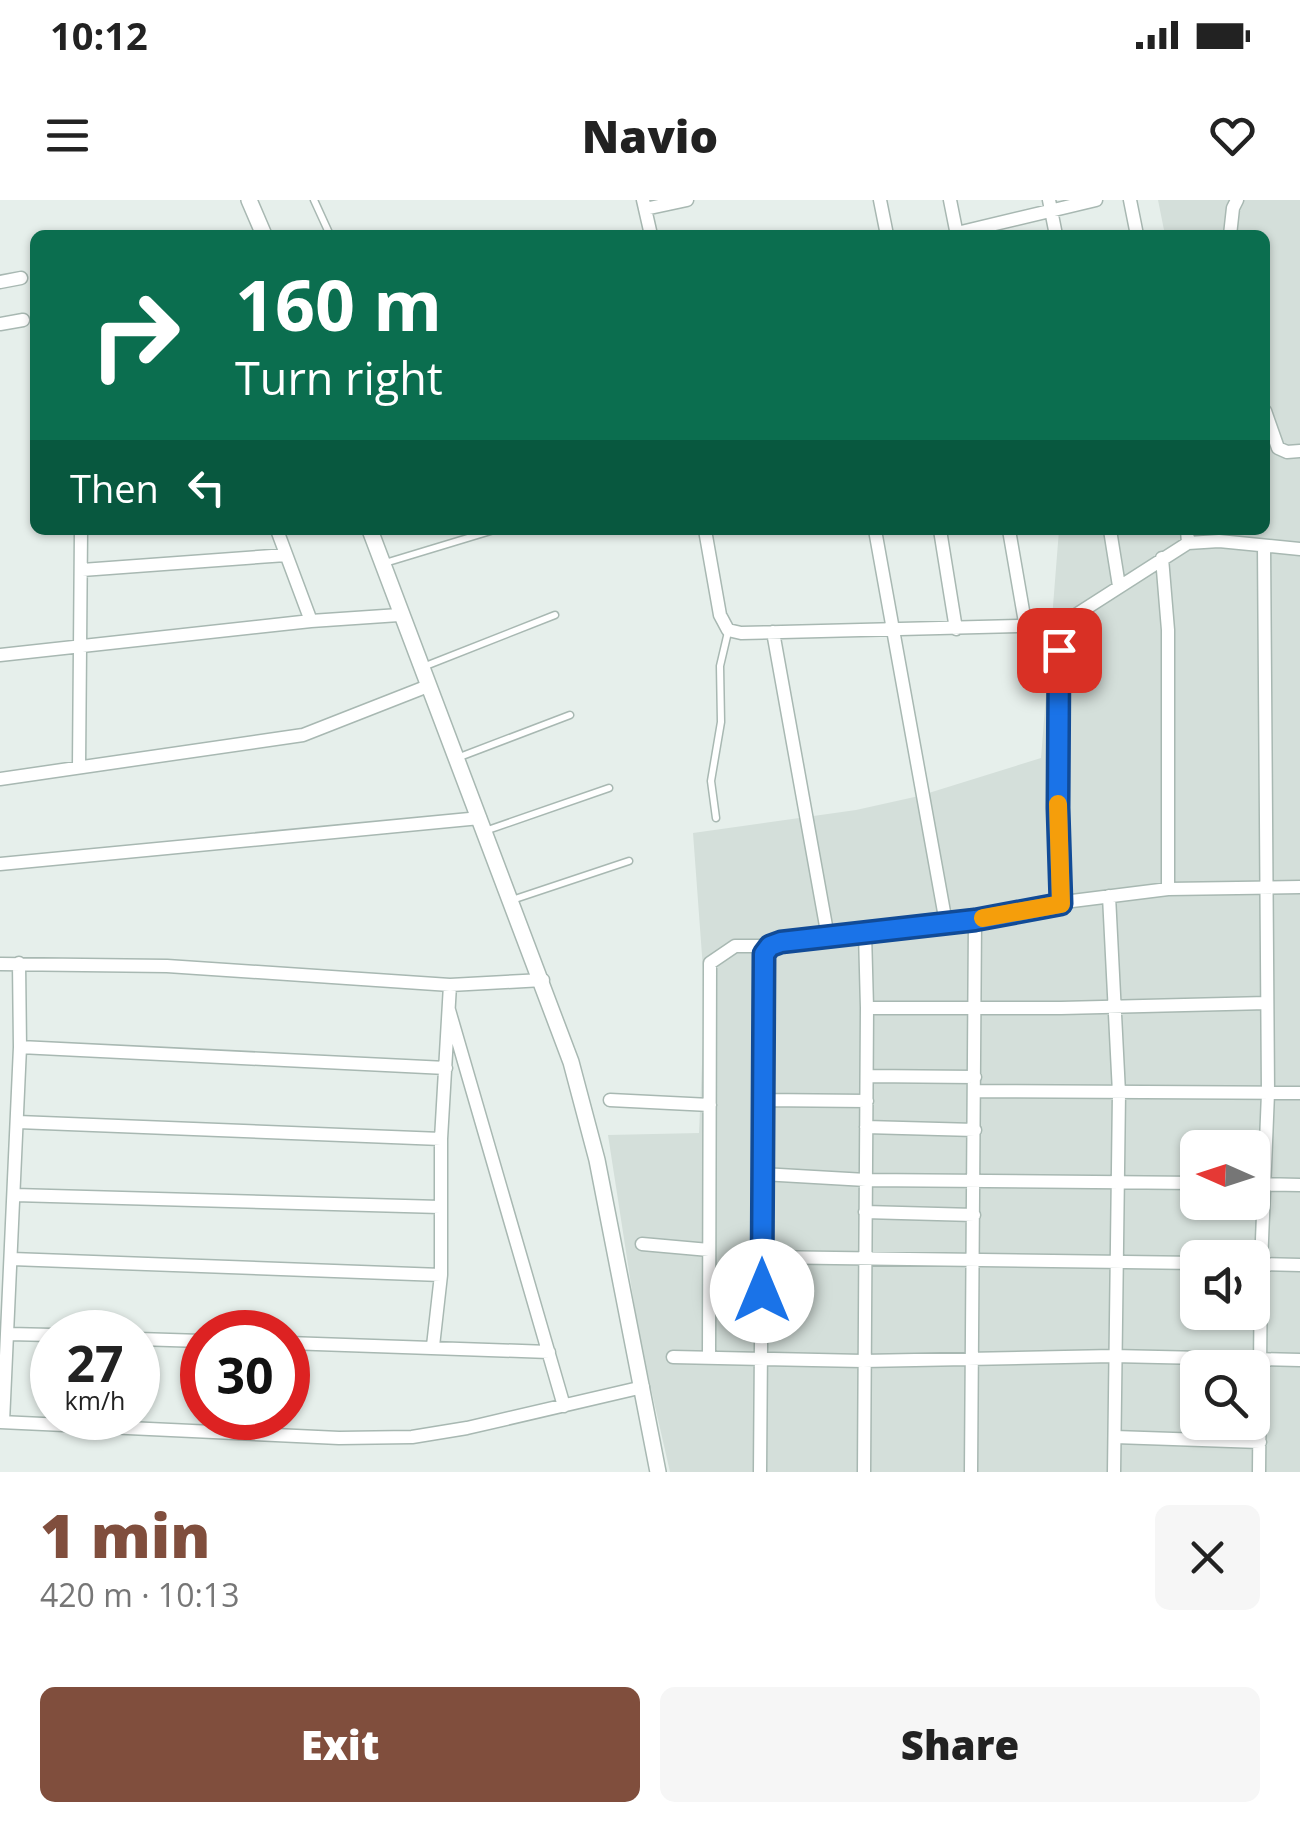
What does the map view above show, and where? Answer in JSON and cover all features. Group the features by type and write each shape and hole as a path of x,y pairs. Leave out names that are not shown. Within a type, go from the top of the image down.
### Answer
{"street":[{"path":"249,200 262,230"},
{"path":"650,230 644,204 687,200"},
{"path":"880,200 885,230"},
{"path":"950,200 956,230"},
{"path":"970,230 1050,205 1096,200"},
{"path":"1130,200 1136,230"},
{"path":"1231,230 1237,200"},
{"path":"1050,205 1055,230"},
{"path":"0,282 21,278"},
{"path":"0,324 23,320"},
{"path":"1270,425 1278,448 1300,451"},
{"path":"79,767 81,535"},
{"path":"279,535 310,621"},
{"path":"372,535 571,1062 597,1160 658,1472"},
{"path":"706,535 720,616 728,630 740,633 1060,626 1188,537 1300,549"},
{"path":"876,535 946,922"},
{"path":"941,535 956,629"},
{"path":"1010,535 1026,628"},
{"path":"1111,535 1119,586"},
{"path":"1264,546 1268,1093 1264,1130"},
{"path":"82,570 286,555"},
{"path":"1162,558 1168,630 1168,889"},
{"path":"0,655 400,615"},
{"path":"1060,626 1061,904"},
{"path":"773,632 828,937"},
{"path":"0,780 304,735 428,686"},
{"path":"0,864 482,825"},
{"path":"709,1358 710,963 735,946 770,946 975,920 1110,896 1168,889 1300,887"},
{"path":"1110,896 1119,1092 1114,1472"},
{"path":"971,1472 975,920"},
{"path":"864,1472 868,1008 865,933"},
{"path":"760,1472 764,963 770,946"},
{"path":"19,963 18,1122 2,1422 338,1438 412,1437 643,1387"},
{"path":"0,964 166,966 450,985 542,980"},
{"path":"433,1346 440,1276 440,1140 450,985"},
{"path":"868,1008 1267,1003"},
{"path":"450,1010 564,1406"},
{"path":"20,1047 446,1068"},
{"path":"867,1076 1119,1092 1300,1093"},
{"path":"610,1100 710,1105"},
{"path":"763,1100 866,1101"},
{"path":"18,1122 440,1140"},
{"path":"866,1127 975,1130"},
{"path":"762,1174 866,1180 1180,1182"},
{"path":"1270,1184 1300,1185"},
{"path":"15,1194 440,1208"},
{"path":"865,1212 974,1215"},
{"path":"642,1244 709,1250"},
{"path":"762,1258 1180,1263"},
{"path":"12,1259 440,1276"},
{"path":"1270,1264 1300,1265"},
{"path":"9,1334 30,1335"},
{"path":"310,1343 550,1352"},
{"path":"672,1358 863,1361 1180,1358"},
{"path":"1270,1360 1300,1360"},
{"path":"1115,1437 1260,1442 1259,1472"}],"lane":[{"path":"314,200 328,230"},
{"path":"382,564 478,535"},
{"path":"422,668 555,615"},
{"path":"716,818 711,781 722,722 720,666 728,630"},
{"path":"456,758 570,715"},
{"path":"482,825 609,788"},
{"path":"512,900 629,861"}],"shaded area":[{"path":"1158,200 1300,200 1300,1472 670,1472 639,1336 608,1135 699,1133 705,996 693,833 856,810 919,796 1041,758 1059,535 1270,535 1270,230 1164,230"}],"slow traffic":[{"path":"983,918 1061,904 1058,804"}],"route":[{"path":"762,1291 764,954 770,946 781,942 975,920 1061,904 1059,650"}]}
